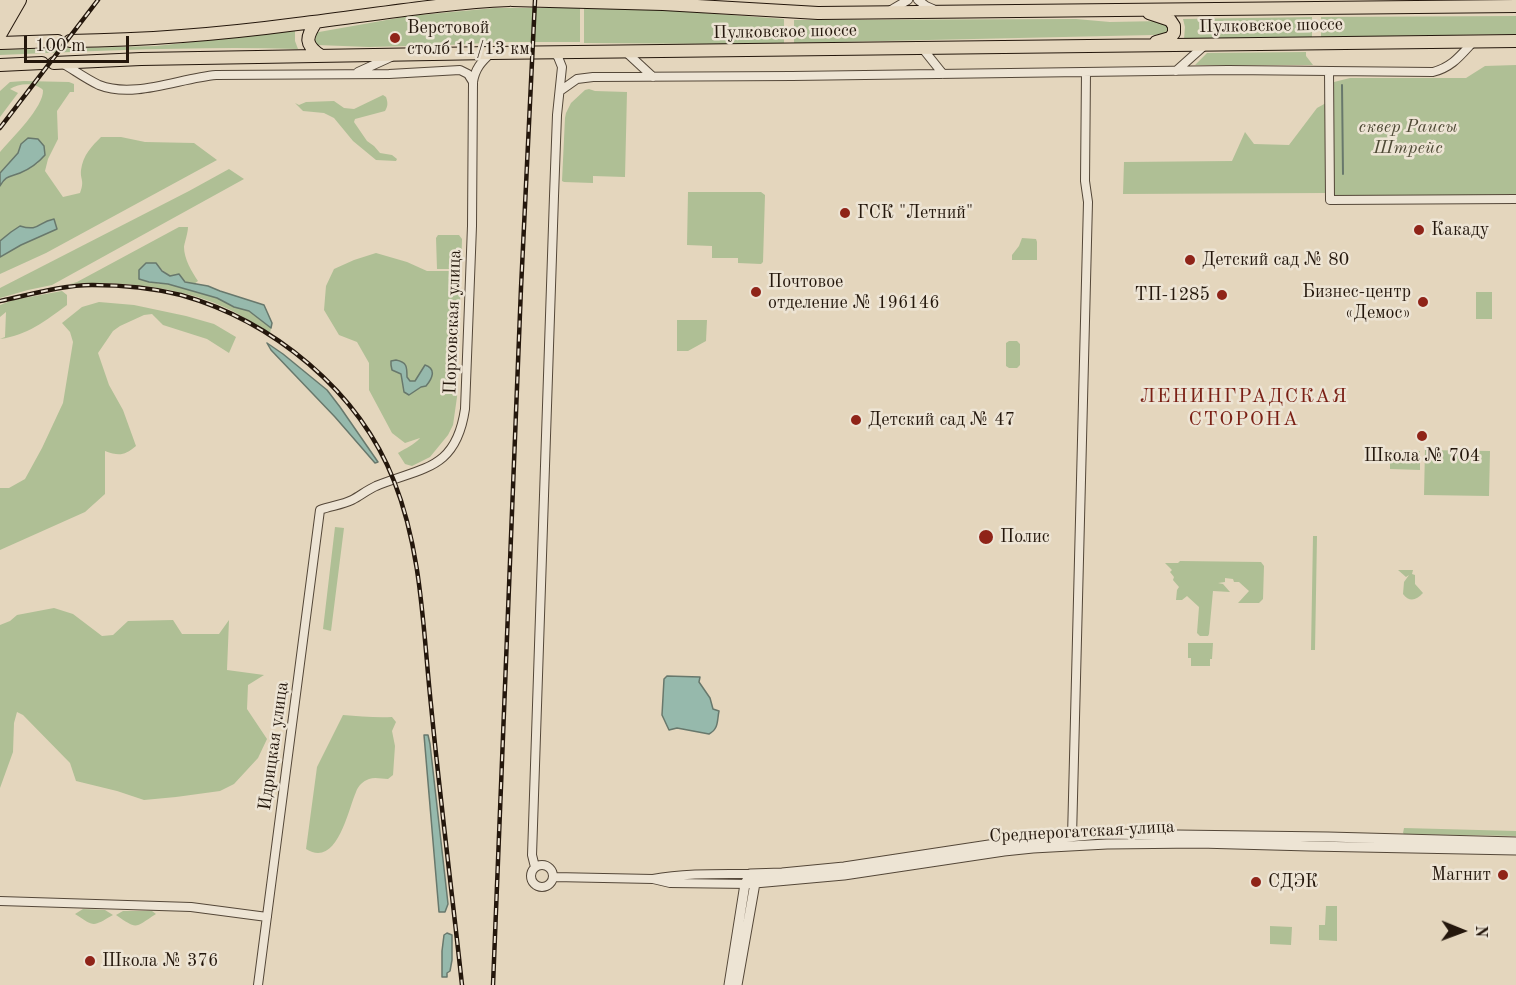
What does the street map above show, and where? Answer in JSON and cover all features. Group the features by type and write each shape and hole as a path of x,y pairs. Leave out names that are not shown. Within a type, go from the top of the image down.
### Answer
{"highway":[{"path":"0,15 8,0"},
{"path":"3,39 19,0"}],"main road":[{"name":"Пулковское шоссе","path":"3,39 64,41 174,37 316,22 430,6 511,0 663,4 792,13 1516,6"},
{"path":"1138,10 1170,20 1174,26 1174,33 1170,38 1143,46"},
{"path":"316,22 308,35 308,40 313,50 321,56"},
{"name":"Пулковское шоссе","path":"0,64 141,58 1516,42"}],"street":[{"path":"885,13 908,0"},
{"path":"918,0 940,12"},
{"path":"1266,8 1276,0"},
{"path":"1301,0 1312,8"},
{"path":"560,91 569,83 585,77 1176,71 1433,72 1452,64 1473,42"},
{"path":"1176,71 1206,45"},
{"path":"923,49 943,74"},
{"path":"626,52 653,77"},
{"name":"Порховская улица","path":"320,510 348,502 376,486 435,464 450,450 460,432 465,409 471,238 473,82 478,67 491,53"},
{"path":"535,867 532,845 557,115 562,67 555,53"},
{"path":"354,74 396,55"},
{"path":"52,63 99,85 120,88 162,86 195,77 216,75 354,74 460,70 468,74 473,82"},
{"path":"1329,71 1330,200 1516,199"},
{"path":"1072,837 1088,202 1085,181 1086,72"},
{"name":"Идрицкая улица","path":"258,985 320,510"},
{"name":"Среднерогатская улица","path":"554,877 653,879 670,876 782,873 851,867 1002,843 1101,834 1516,842"},
{"name":"Среднерогатская улица","path":"653,879 670,883 750,884 844,875 1004,851 1125,843 1516,849"},
{"name":"Среднерогатская улица","path":"548,866 554,877 552,883 546,887 537,886 531,879 531,873 535,867 548,866"},
{"path":"737,985 750,874"},
{"path":"729,985 750,884"},
{"path":"0,901 191,907 267,917"}],"green space":[{"path":"495,8 580,8 580,42 369,47 317,45 314,42 314,34 319,32 409,16"},
{"path":"584,8 651,9 784,19 784,43 584,43"},
{"path":"1516,16 1516,34 1321,37 1321,17"},
{"path":"1312,17 1312,37 1184,39 1183,19"},
{"path":"1076,19 1110,22 1162,21 1169,29 1165,34 1153,35 794,43 794,20"},
{"path":"295,31 298,49 186,49 0,55 0,50 156,46"},
{"path":"1306,52 1306,56 1313,65 1195,65 1207,53"},
{"name":"сквер Раисы Штрейс","path":"1516,65 1516,194 1339,198 1334,194 1334,82 1350,78 1466,78 1485,66"},
{"path":"10,82 74,84 74,92 70,92 57,111 58,139 45,171 63,197 80,193 84,160 91,147 101,137 121,137 145,142 194,143 217,160 46,253 0,274 0,257 30,240 38,228 11,232 0,241 0,186 6,178 38,163 21,144 18,153 0,173 0,152 26,122 42,97 43,90 40,87 27,84 14,87 10,89 18,93 0,117 0,91"},
{"path":"589,89 627,92 625,177 593,176 593,183 564,182 562,181 566,113 571,103"},
{"path":"383,95 387,103 385,111 355,119 354,122 367,141 380,153 392,155 397,159 396,161 376,160 353,141 334,118 324,113 303,111 295,103 299,105 306,102 334,101 344,108 354,109"},
{"path":"1326,103 1326,193 1123,194 1124,162 1232,161 1245,132 1254,144 1289,145 1317,108"},
{"path":"229,169 244,179 52,285 0,298 0,288"},
{"path":"688,192 761,192 765,195 763,262 761,264 738,263 738,258 712,258 712,246 687,245"},
{"path":"179,227 188,227 184,252 198,281 194,284 177,279 156,263 146,263 158,284 168,284 217,298 234,307 249,311 271,328 270,334 220,305 178,292 112,283 70,284"},
{"path":"438,235 459,235 462,239 457,397 453,425 448,435 430,457 412,466 405,464 398,453 413,445 420,438 405,443 392,433 369,390 369,363 357,342 339,335 324,310 326,286 334,269 376,253 407,262 427,271 450,271 449,269 437,269 436,238"},
{"path":"1022,238 1036,239 1037,260 1012,260 1012,255"},
{"path":"62,291 67,295 67,305 28,331 0,339 5,337 6,312 0,317 0,305 13,300"},
{"path":"1476,292 1492,292 1492,319 1476,319"},
{"path":"99,302 134,305 186,316 214,324 236,337 229,353 207,339 163,325 152,314 144,315 113,331 98,353 109,385 123,410 136,446 121,454 105,451 105,494 85,512 0,550 0,488 9,488 25,479 63,403 73,342 70,332 62,323 82,307"},
{"path":"677,320 707,320 706,341 688,351 677,351"},
{"path":"1017,341 1020,344 1020,365 1017,368 1006,366 1006,343"},
{"path":"1390,450 1420,451 1420,470 1390,469"},
{"path":"1425,450 1490,451 1489,496 1424,495"},
{"path":"335,527 344,528 331,631 323,629"},
{"path":"1313,536 1317,536 1315,650 1311,650"},
{"path":"1180,561 1261,562 1264,566 1263,599 1259,603 1238,603 1249,591 1239,582 1225,578 1225,582 1218,583 1223,584 1230,592 1213,591 1209,634 1200,636 1197,633 1199,607 1187,596 1182,600 1176,600 1179,587 1173,580 1174,577 1170,572 1172,570 1165,563"},
{"path":"1398,570 1413,570 1415,584 1423,593 1420,596 1415,599 1405,597 1404,582 1409,575 1406,577"},
{"path":"54,608 73,614 102,636 113,635 128,621 173,620 182,634 219,634 229,620 227,670 264,675 248,685 247,709 267,739 258,758 234,784 220,791 144,800 76,781 70,763 23,715 17,712 14,723 13,752 0,788 0,625 17,615"},
{"path":"1188,643 1213,643 1210,666 1191,666 1191,658 1188,658"},
{"path":"343,715 392,717 396,722 392,731 395,746 393,775 388,779 369,779 361,784 340,835 326,851 317,853 306,849 317,767"},
{"path":"1404,828 1516,831 1516,836 1404,834"},
{"path":"1326,906 1337,906 1337,941 1319,940 1319,925 1325,925"},
{"path":"83,909 105,910 113,915 94,924 75,914"},
{"path":"123,911 152,911 156,914 144,922 133,925 116,915"},
{"path":"1270,926 1292,927 1291,945 1270,944"}],"shaded area":[{"path":"28,138 38,139 44,146 45,155 30,168 6,178 0,186 0,173"},
{"path":"54,219 57,229 0,257 0,241 11,232 20,226 31,228"},
{"path":"146,263 156,263 170,276 179,274 185,282 208,286 264,305 272,323 271,328 249,311 234,307 217,298 168,284 139,279 139,270"},
{"path":"267,343 327,390 378,462 375,463"},
{"path":"396,360 406,366 407,377 410,381 415,381 425,365 429,367 432,374 426,386 409,395 404,392 401,374 392,370 391,361"},
{"path":"667,676 700,677 699,682 710,698 713,709 719,711 717,724 712,732 709,734 677,728 669,730 662,715 664,679"},
{"path":"424,735 428,735 430,744 448,904 445,912 439,912"},
{"path":"447,933 452,935 452,960 447,977 442,977 442,951 444,935"}],"waterway":[{"path":"1342,85 1343,174"}],"railway":[{"path":"0,128 98,0"},
{"path":"493,985 535,0"},
{"path":"0,301 81,285 137,287 181,295 248,322 280,342 309,364 335,389 359,418 379,448 394,481 416,563 462,985"}],"place":[{"name":"Верстовой столб 11/13 км","path":"395,38"},
{"name":"ГСК \"Летний\"","path":"845,213"},
{"name":"Какаду","path":"1419,230"},
{"name":"Детский сад № 80","path":"1190,260"},
{"name":"Почтовое отделение № 196146","path":"756,292"},
{"name":"ТП-1285","path":"1222,295"},
{"name":"Бизнес-центр «Демос»","path":"1423,302"},
{"name":"Детский сад № 47","path":"856,420"},
{"name":"Школа № 704","path":"1422,436"},
{"name":"Полис","path":"986,537"},
{"name":"Магнит","path":"1503,875"},
{"name":"СДЭК","path":"1256,882"},
{"name":"Школа № 376","path":"90,961"}],"district":[{"name":"ЛЕНИНГРАДСКАЯ СТОРОНА","path":"1244,408"}]}
